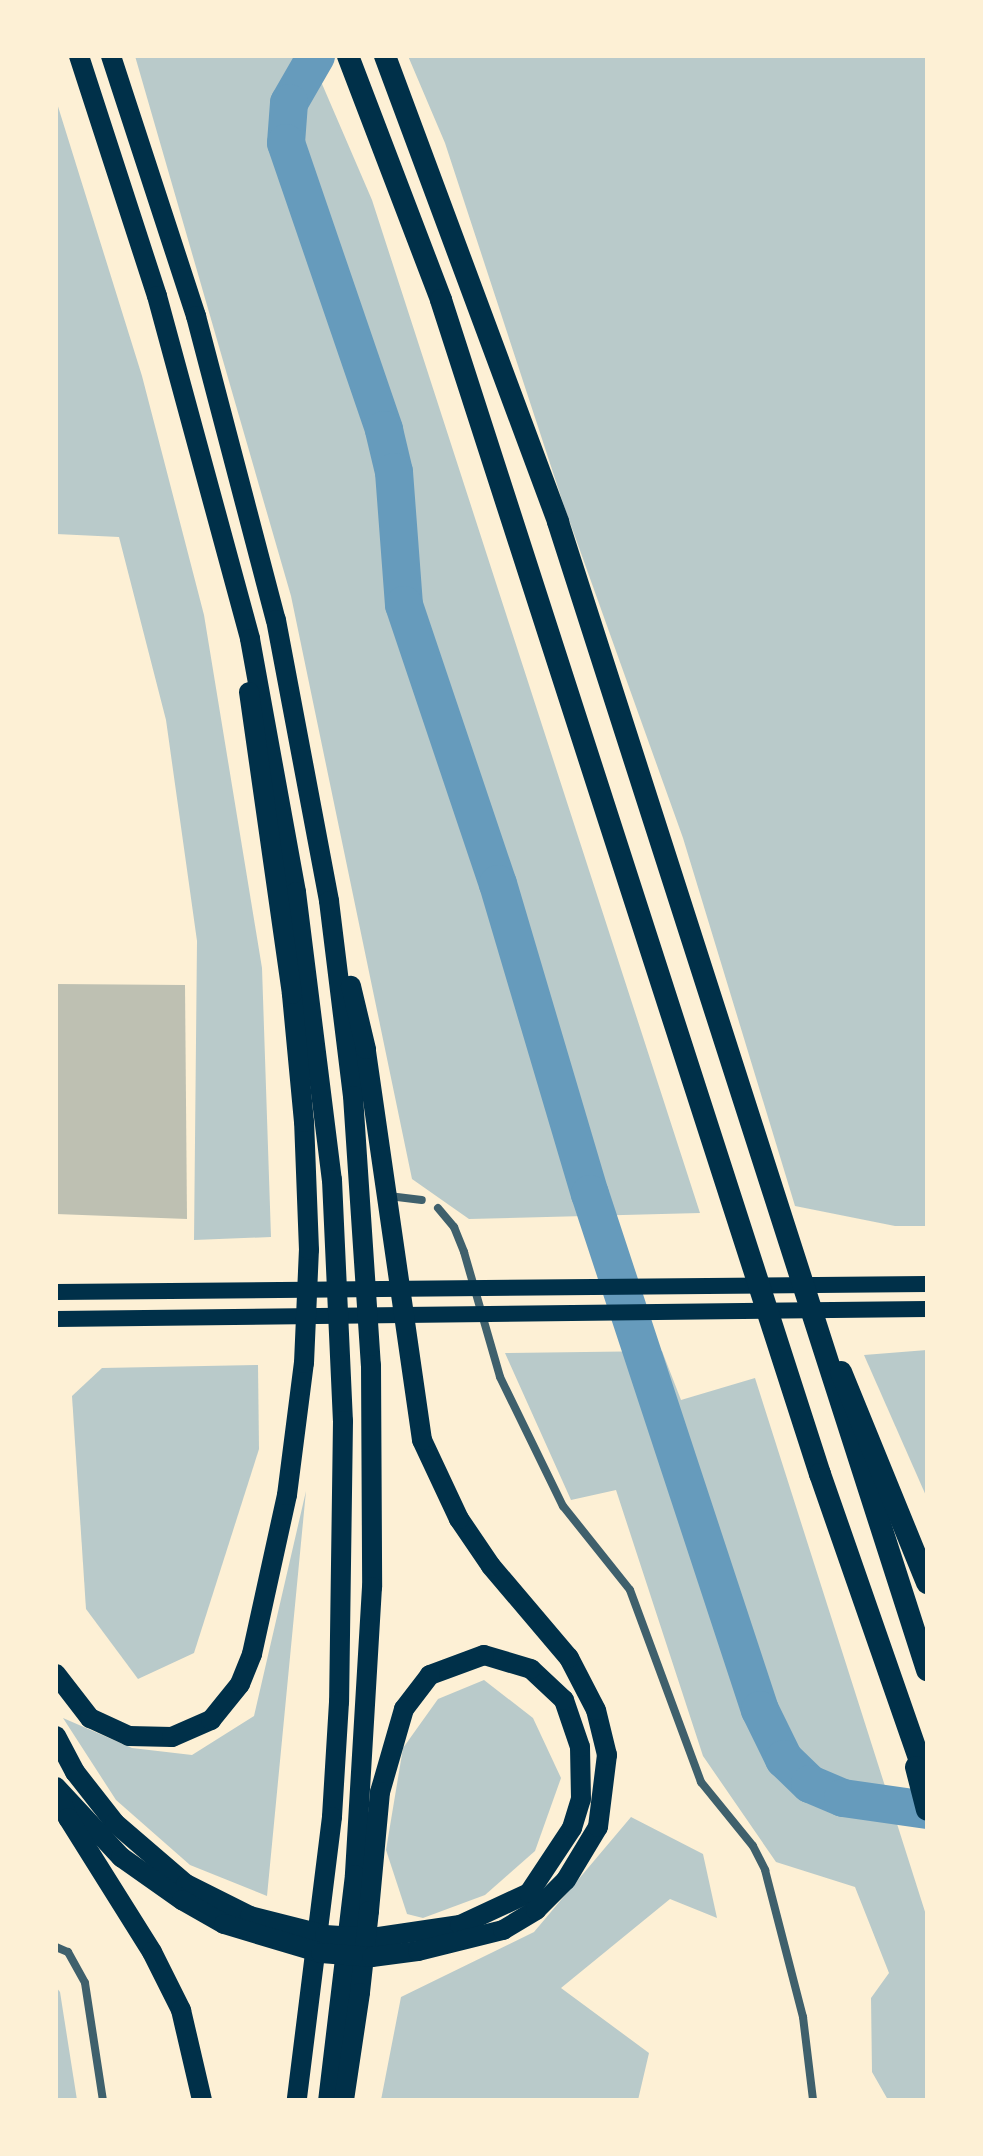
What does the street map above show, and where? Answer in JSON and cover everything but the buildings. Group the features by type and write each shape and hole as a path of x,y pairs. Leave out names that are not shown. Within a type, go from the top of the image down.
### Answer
{"highway":[{"path":"79,56 157,296 243,610 291,863 332,1180 343,1421 332,1817 297,2100"},
{"path":"111,56 226,418 279,633 329,901 366,1049 389,1196 409,1373 431,1465 491,1566 569,1658 596,1710 607,1755 598,1827 566,1880 536,1910 503,1930 417,1942"},
{"path":"348,56 382,137 548,620 810,1444 907,1731 927,1781"},
{"path":"385,56 558,522 778,1215 927,1670"},
{"path":"56,1674 75,1703 120,1734 172,1737 211,1720 240,1684 252,1654 287,1495 306,1321 304,1122 292,994 251,720 243,610"},
{"path":"328,2100 355,1875 373,1493 361,1181 329,901"},
{"path":"778,1215 927,1583"},
{"path":"56,1736 93,1797 160,1865 221,1905 321,1953 372,1957 460,1925 529,1893 572,1828 583,1772 575,1721 547,1682 507,1658 484,1655 430,1675 418,1685 392,1739 380,1792 344,2100"},
{"path":"907,1731 927,1810"},
{"path":"56,1787 121,1857 152,1881 224,1924 279,1932"},
{"path":"56,1787 68,1818 152,1952 181,2010 202,2100"}],"main road":[{"path":"56,1292 927,1284"},
{"path":"56,1319 274,1319 927,1309"}],"street":[{"path":"389,1196 422,1200"},
{"path":"438,1208 454,1227 464,1252 500,1377 563,1506 630,1590 701,1782 753,1846 765,1870 803,2017 813,2100"},
{"path":"56,1947 68,1952 85,1983 103,2100"}],"shaded area":[{"path":"135,56 310,56 372,200 700,1213 469,1219 412,1179 291,596"},
{"path":"408,56 927,56 927,1226 895,1226 795,1206 683,838 563,503 445,143"},
{"path":"56,100 142,376 204,615 262,968 271,1237 194,1240 197,941 166,720 119,537 56,534"},
{"path":"927,1350 927,1498 864,1355"},
{"path":"662,1351 681,1400 755,1378 927,1918 927,2100 888,2100 872,2072 871,1998 889,1973 855,1887 776,1862 703,1756 616,1490 571,1500 505,1353"},
{"path":"258,1365 259,1449 194,1653 138,1679 86,1609 72,1396 102,1368"},
{"path":"306,1491 267,1896 190,1865 116,1800 63,1718 132,1748 192,1755 254,1716"},
{"path":"484,1680 533,1718 561,1778 535,1851 485,1895 423,1918 407,1914 386,1850 403,1748 438,1699"},
{"path":"631,1817 703,1854 717,1918 670,1899 561,1988 649,2053 638,2100 381,2100 401,1997 534,1932"},
{"path":"56,1987 60,1992 77,2100 56,2100"}],"waterway":[{"path":"316,56 289,103 286,143 384,430 394,472 404,605 498,884 590,1194 760,1710 784,1759 810,1784 843,1798 927,1810"}]}
